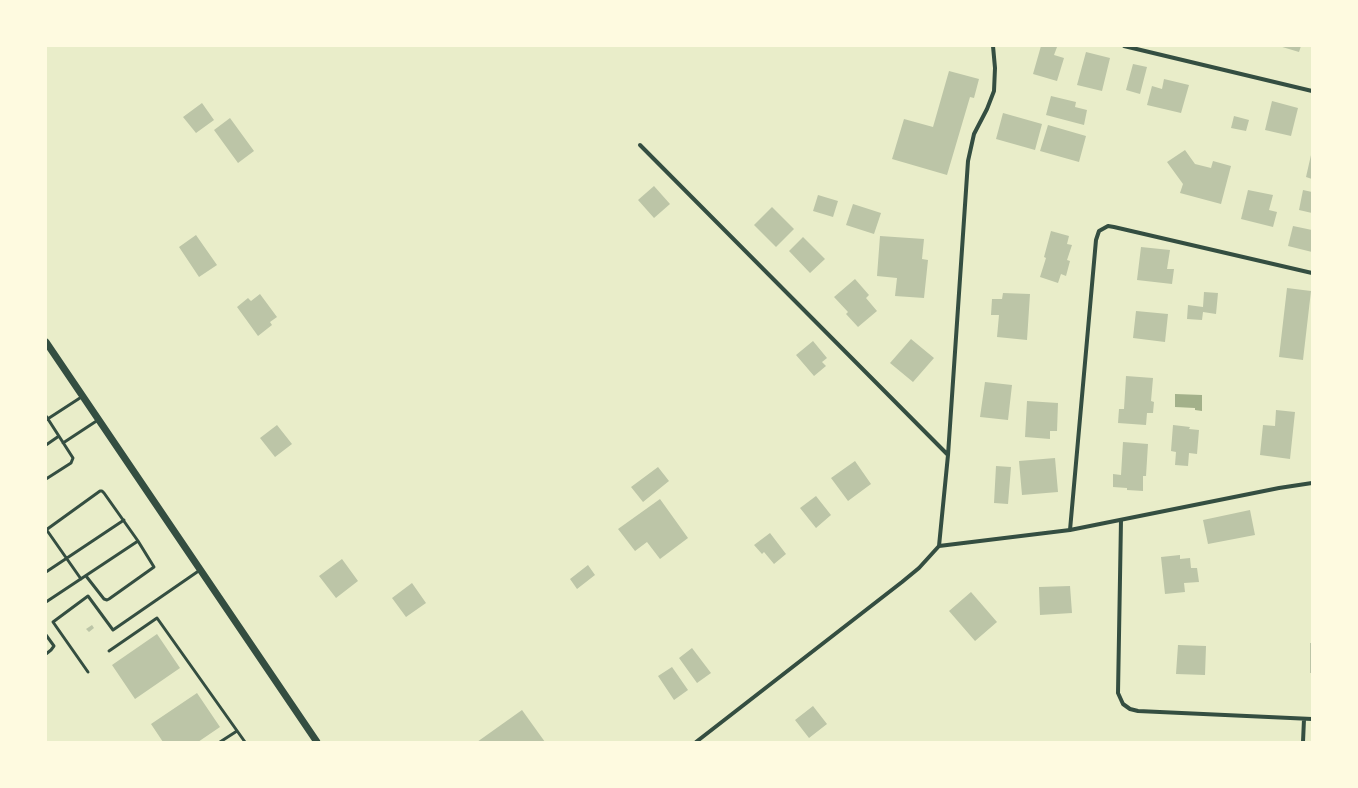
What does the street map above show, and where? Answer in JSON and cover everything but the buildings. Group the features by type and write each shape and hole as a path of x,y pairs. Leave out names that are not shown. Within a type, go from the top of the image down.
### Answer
{"street":[{"path":"696,742 902,582 939,546 948,455 968,161 974,134 988,109 994,91 995,74 993,46"},
{"path":"1124,46 1312,91"},
{"path":"640,145 948,455"},
{"path":"1070,530 1096,240 1099,231 1108,226 1114,227 1312,273"},
{"path":"46,342 317,742"},
{"path":"939,546 1070,530 1279,488 1312,483"},
{"path":"1121,520 1118,693 1123,704 1130,709 1138,711 1312,720"},
{"path":"1303,742 1304,719"}],"lane":[{"path":"46,479 73,462 73,458 47,418 83,396"},
{"path":"63,443 99,420"},
{"path":"46,445 59,436"},
{"path":"80,579 46,530 102,491 124,520 154,567 110,599 104,599 86,576"},
{"path":"46,572 124,520"},
{"path":"46,602 138,541"},
{"path":"88,672 53,622 88,596 113,630 200,570"},
{"path":"109,651 157,618 245,742"},
{"path":"46,635 54,646 46,654"},
{"path":"220,742 237,731"}],"shaded area":[{"path":"1175,394 1202,395 1202,411 1195,410 1195,408 1175,407"}]}
